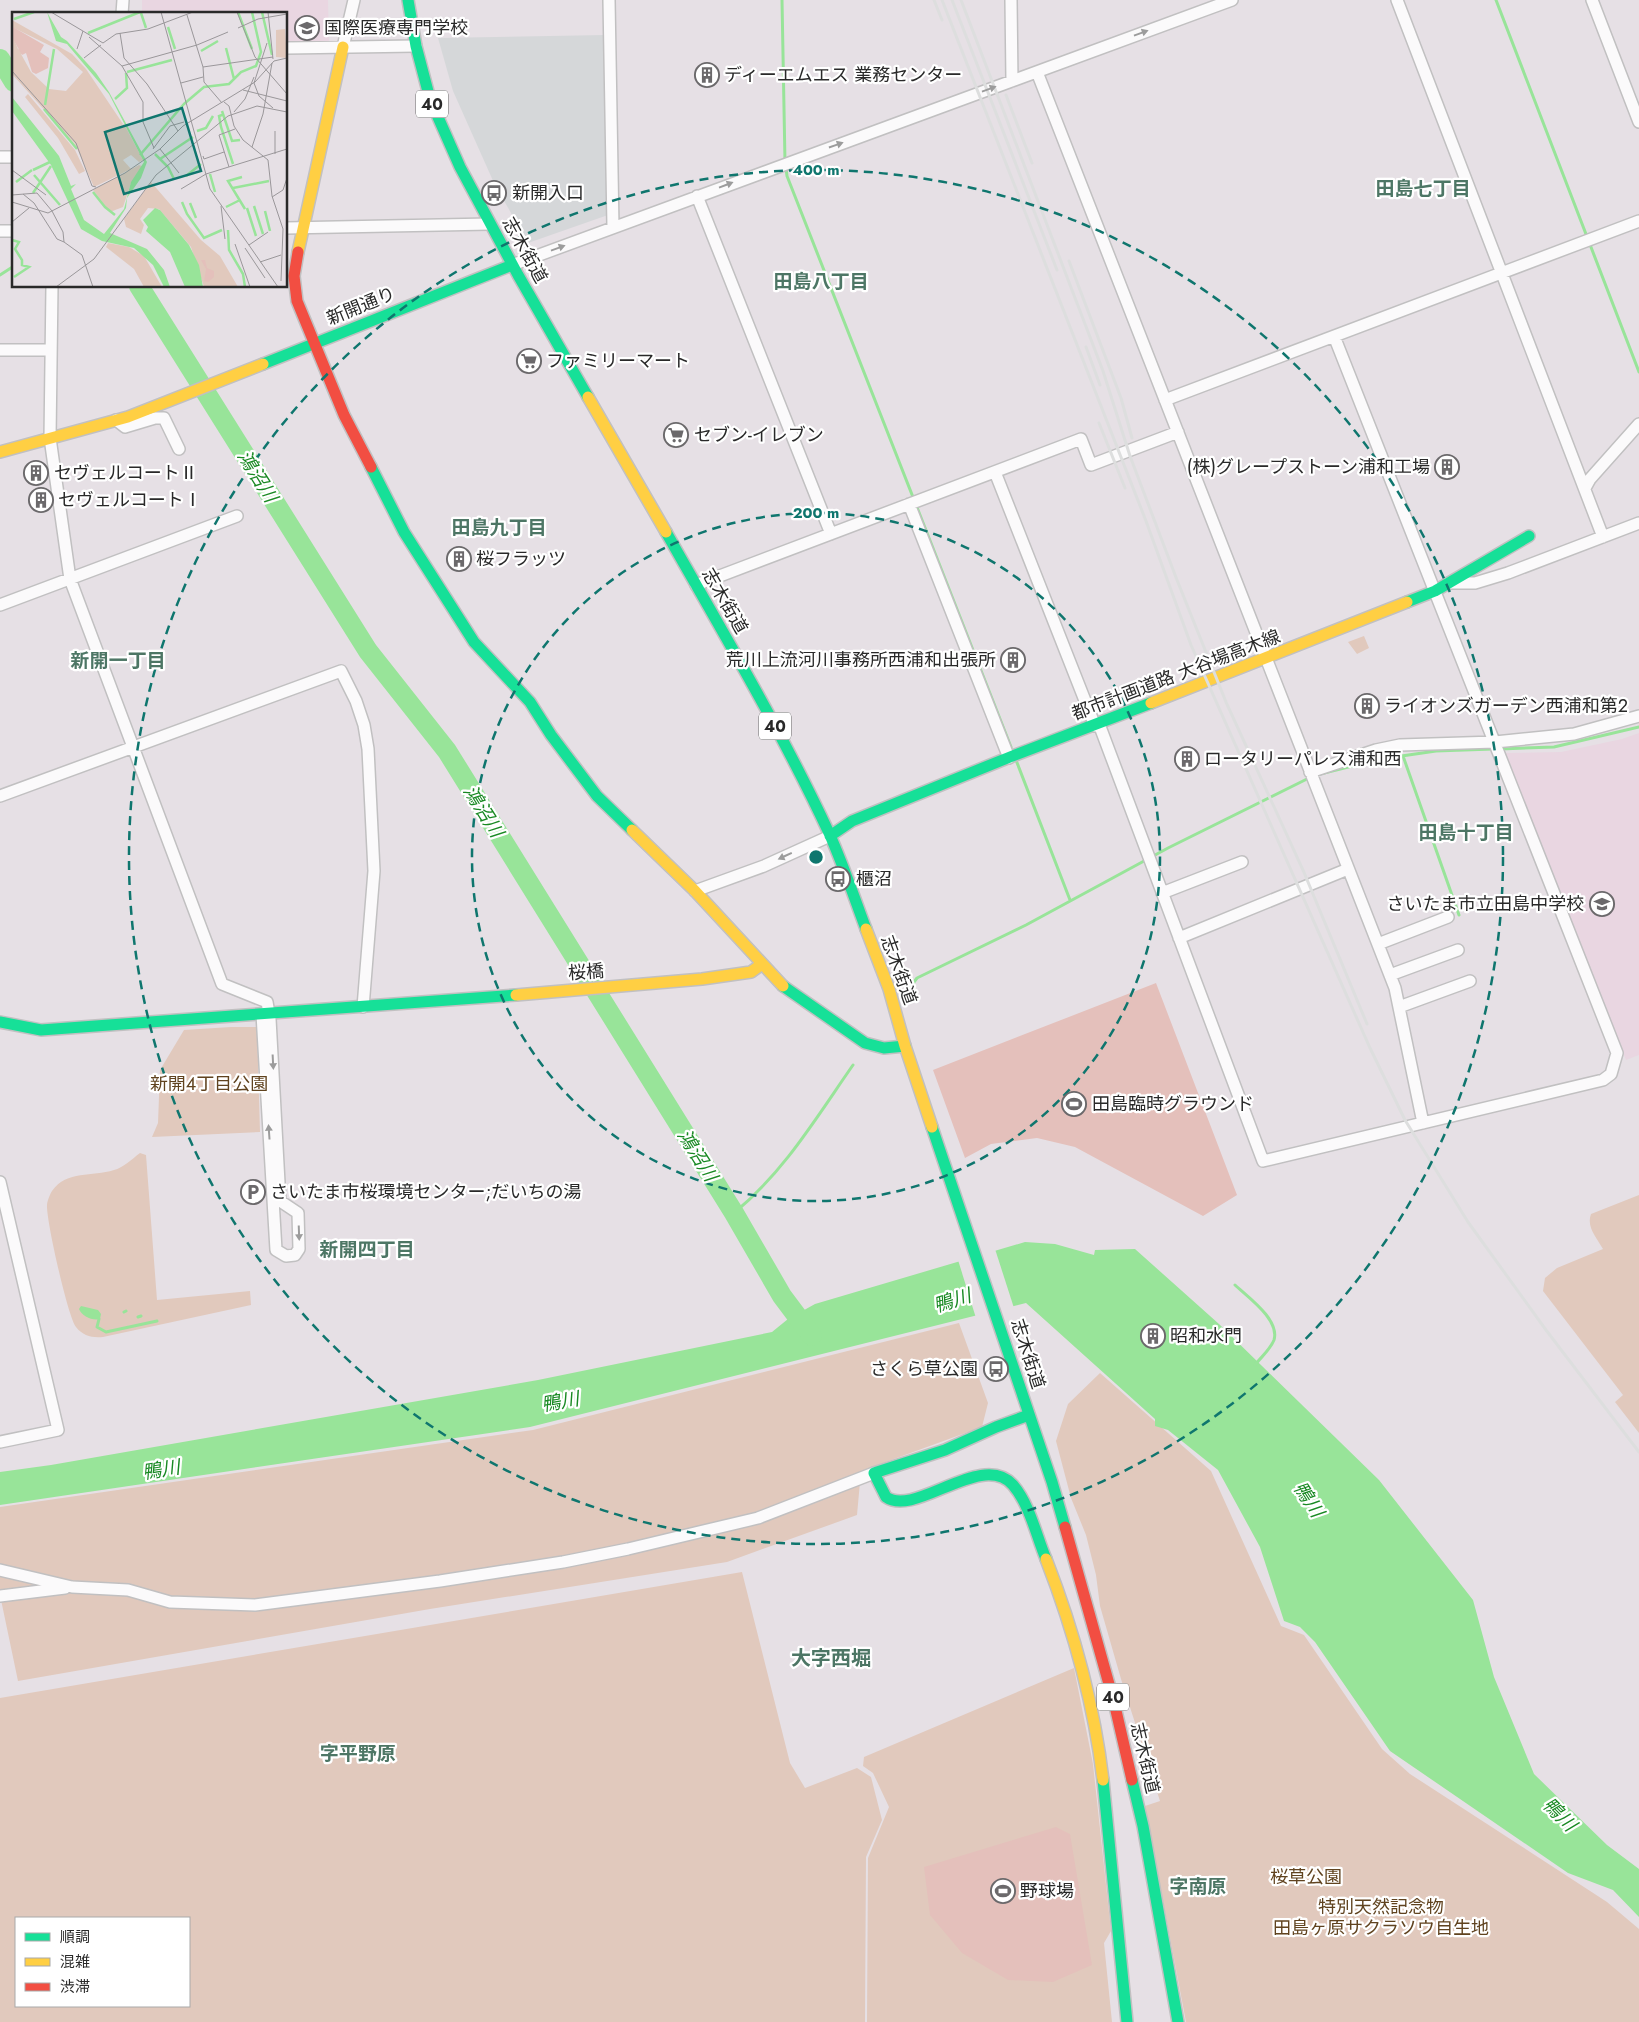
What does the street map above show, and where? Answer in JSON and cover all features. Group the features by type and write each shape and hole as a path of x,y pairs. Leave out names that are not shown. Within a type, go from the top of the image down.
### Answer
{"street":[{"path":"354,0 302,227 294,276 297,301 344,415 404,532 474,642 530,702 551,735 597,796 695,891 780,984 865,1042 884,1048 906,1046"},
{"name":"志木街道","path":"408,0 416,46 430,99 444,133 512,265 757,692 805,783 830,836 889,989 906,1046 1052,1482 1114,1702 1143,1826 1178,2022"},
{"path":"609,0 613,227"},
{"path":"1011,0 1012,80"},
{"path":"512,265 1232,0"},
{"path":"1397,0 1603,536"},
{"path":"1592,0 1639,122"},
{"path":"288,48 416,46"},
{"path":"1036,72 1395,988 1423,1123"},
{"path":"697,196 831,534"},
{"path":"1165,400 1639,221"},
{"path":"288,228 490,224"},
{"name":"新開通り","path":"116,420 315,344 465,282 512,265"},
{"path":"52,288 50,438 70,579 222,984 267,1002 266,1014 276,1250 286,1256 295,1255 299,1249 298,1213 280,1201 266,1014"},
{"path":"995,472 1180,938 1263,1161 1603,1080 1611,1074 1616,1053 1436,591 1334,336"},
{"path":"0,350 51,350"},
{"path":"0,452 116,420 125,427 155,418 164,418 179,449"},
{"path":"1585,488 1590,479 1639,424"},
{"path":"696,585 1080,439 1092,465 1178,432"},
{"path":"914,502 1013,756"},
{"path":"0,605 238,516"},
{"path":"1449,583 1475,583 1508,574 1639,523"},
{"name":"都市計画道路 大谷場高木線","path":"830,836 852,821 1436,591 1529,536"},
{"path":"0,796 341,671 356,701 364,725 368,749 374,870 363,1007"},
{"path":"1310,772 1376,750 1400,745 1495,742 1574,734 1639,716"},
{"path":"695,891 764,866 830,836"},
{"path":"1162,893 1242,862"},
{"path":"1180,938 1348,869"},
{"path":"1378,944 1448,917"},
{"path":"1390,975 1458,950"},
{"name":"桜橋","path":"1,1024 41,1030 624,987 751,972 762,964"},
{"path":"1399,1007 1470,981"},
{"path":"0,1182 58,1430 0,1442"},
{"path":"0,1596 72,1587 128,1590 170,1602 254,1605 563,1562 729,1526 780,1511 874,1473 945,1450 996,1427 1029,1415"},
{"path":"874,1473 882,1492 894,1501 911,1498 976,1477 994,1474 1000,1475 1008,1481 1022,1499 1065,1606 1082,1663 1092,1709 1101,1755 1127,2022"},
{"path":"0,1570 72,1587"}],"shaded area":[{"name":"国際医療専門学校","path":"142,0 328,0 329,43 288,44 288,12 142,12"},
{"path":"605,35 608,215 528,243 494,183 453,91 438,38"},
{"name":"さいたま市立田島中学校","path":"1639,733 1639,1055 1626,1060 1505,753 1561,752 1622,739"},
{"name":"田島臨時グラウンド","path":"1156,983 1237,1195 1203,1216 1075,1147 1037,1138 991,1144 965,1158 933,1070"},
{"name":"野球場","path":"1056,1827 1070,1834 1092,1965 1053,1982 1008,1980 962,1953 930,1915 924,1867"}],"green space":[{"path":"1364,636 1369,648 1357,654 1348,642"},
{"name":"新開4丁目公園","path":"257,1027 260,1132 152,1137 158,1123 160,1070 184,1030"},
{"path":"140,1153 146,1155 157,1300 250,1291 251,1305 103,1337 88,1336 76,1327 72,1320 54,1248 47,1205 52,1191 65,1180 80,1175 117,1169"},
{"path":"1639,1195 1639,1433 1615,1402 1623,1395 1543,1291 1545,1278 1557,1268 1603,1249 1591,1228 1591,1214"},
{"path":"959,1323 988,1403 982,1427 861,1471 857,1515 727,1562 430,1609 18,1681 0,1595 0,1507 533,1430"},
{"name":"桜草公園","path":"1100,1373 1211,1471 1281,1626 1304,1635 1382,1749 1410,1774 1607,1902 1639,1929 1639,2022 1186,2022 1145,1806 1160,1801 1121,1679 1100,1606 1096,1575 1086,1535 1071,1498 1056,1441 1068,1404"},
{"path":"742,1572 790,1763 805,1788 857,1768 871,1777 882,1820 866,1857 865,2022 0,2022 0,1698"},
{"path":"1074,1668 1093,1764 1111,1931 1104,1943 1112,2022 867,2022 868,1858 889,1807 873,1773 863,1766 864,1757"}],"water":[{"name":"鴨川","path":"1025,1242 1055,1244 1094,1255 1095,1250 1135,1249 1219,1324 1379,1480 1473,1600 1494,1677 1534,1774 1607,1845 1639,1869 1639,1917 1613,1890 1568,1873 1390,1751 1315,1642 1300,1627 1284,1621 1260,1547 1218,1470 1168,1430 1155,1426 1155,1419 1026,1303 530,1427 0,1505 0,1472 51,1465 538,1380 772,1332 788,1319 815,1304"},
{"path":"81,1306 98,1310 101,1314 100,1319 91,1319 85,1316 80,1312"}],"pier":[{"path":"995,1249 1014,1308 976,1318 958,1260"}],"waterway":[{"path":"782,0 785,162"},
{"path":"1496,0 1639,372"},
{"name":"鴻沼川","path":"0,59 12,79"},
{"path":"786,168 787,176 1011,747"},
{"path":"0,275 12,267"},
{"name":"鴻沼川","path":"140,288 368,651 447,751 734,1213 782,1296 812,1336"},
{"path":"1500,749 1554,747 1639,727"},
{"path":"1320,774 1381,759 1436,751 1493,749"},
{"path":"1403,756 1459,915"},
{"path":"1016,760 1070,900"},
{"path":"911,986 917,978 1026,925 1168,848 1309,778"},
{"path":"734,1213 752,1197 784,1162 853,1065"},
{"path":"1235,1285 1268,1317 1275,1332 1272,1344 1255,1365"},
{"path":"99,1319 97,1327 106,1332 157,1321"}],"railway":[{"path":"934,0 942,20"},
{"path":"942,0 1146,521 1191,645 1370,1048 1405,1120 1468,1222 1546,1330 1639,1452"},
{"path":"952,0 1057,270"},
{"path":"961,0 1103,371 1130,456 1177,580 1226,702 1303,870 1367,1024"},
{"path":"1006,95 1032,163"},
{"path":"1069,261 1121,398 1132,438"},
{"path":"1086,347 1100,385"},
{"path":"1099,423 1125,488"}],"traffic: fast":[{"path":"408,0 416,46 430,99 460,167 518,275 588,397"},
{"path":"263,364 512,265"},
{"path":"371,467 404,532 474,642 530,702 551,735 597,796 632,830"},
{"path":"666,532 750,681 811,795 844,869 866,929"},
{"path":"1407,602 1435,591 1529,536"},
{"path":"830,836 852,821 1010,757 1151,703"},
{"path":"783,986 865,1043 884,1048 905,1046"},
{"path":"0,1022 41,1030 516,995"},
{"path":"932,1127 1052,1482 1065,1527"},
{"path":"1029,1415 996,1427 945,1450 874,1473 886,1497 899,1501 914,1499 967,1479 984,1475 1000,1476 1013,1485 1024,1502 1046,1559"},
{"path":"1103,1780 1127,2022"},
{"path":"1132,1780 1143,1826 1178,2022"}],"traffic: slow":[{"path":"298,252 343,47"},
{"path":"0,452 128,417 263,364"},
{"path":"588,397 666,532"},
{"path":"1151,703 1407,602"},
{"path":"632,830 695,891 783,986"},
{"path":"866,929 889,989 905,1046 932,1127"},
{"path":"516,995 702,979 751,972 762,964"},
{"path":"1046,1559 1082,1668 1103,1780"}],"traffic: jam":[{"path":"298,252 294,276 297,301 344,415 371,467"},
{"path":"1065,1527 1114,1702 1132,1780"}],"place":[{"name":"国際医療専門学校","path":"307,28"},
{"name":"ディーエムエス 業務センター","path":"707,75"},
{"name":"新開入口","path":"494,193"},
{"name":"ファミリーマート","path":"529,361"},
{"name":"セブン-イレブン","path":"676,435"},
{"name":"(株)グレープストーン浦和工場","path":"1447,467"},
{"name":"セヴェルコートⅡ","path":"36,473"},
{"name":"セヴェルコートⅠ","path":"41,500"},
{"name":"桜フラッツ","path":"459,559"},
{"name":"荒川上流河川事務所西浦和出張所","path":"1013,660"},
{"name":"ライオンズガーデン西浦和第2","path":"1367,706"},
{"name":"ロータリーパレス浦和西","path":"1187,759"},
{"name":"櫃沼","path":"838,879"},
{"name":"さいたま市立田島中学校","path":"1602,904"},
{"name":"田島臨時グラウンド","path":"1074,1104"},
{"name":"さいたま市桜環境センター;だいちの湯","path":"253,1192"},
{"name":"昭和水門","path":"1153,1336"},
{"name":"さくら草公園","path":"996,1369"},
{"name":"野球場","path":"1003,1891"}],"district":[{"name":"田島七丁目","path":"1423,188"},
{"name":"田島八丁目","path":"821,281"},
{"name":"田島九丁目","path":"499,527"},
{"name":"新開一丁目","path":"118,660"},
{"name":"田島十丁目","path":"1466,832"},
{"name":"新開四丁目","path":"367,1249"},
{"name":"大字西堀","path":"831,1658"},
{"name":"字平野原","path":"358,1753"},
{"name":"字南原","path":"1198,1886"}],"park label":[{"name":"特別天然記念物 田島ヶ原サクラソウ自生地","path":"1381,1917"}]}
